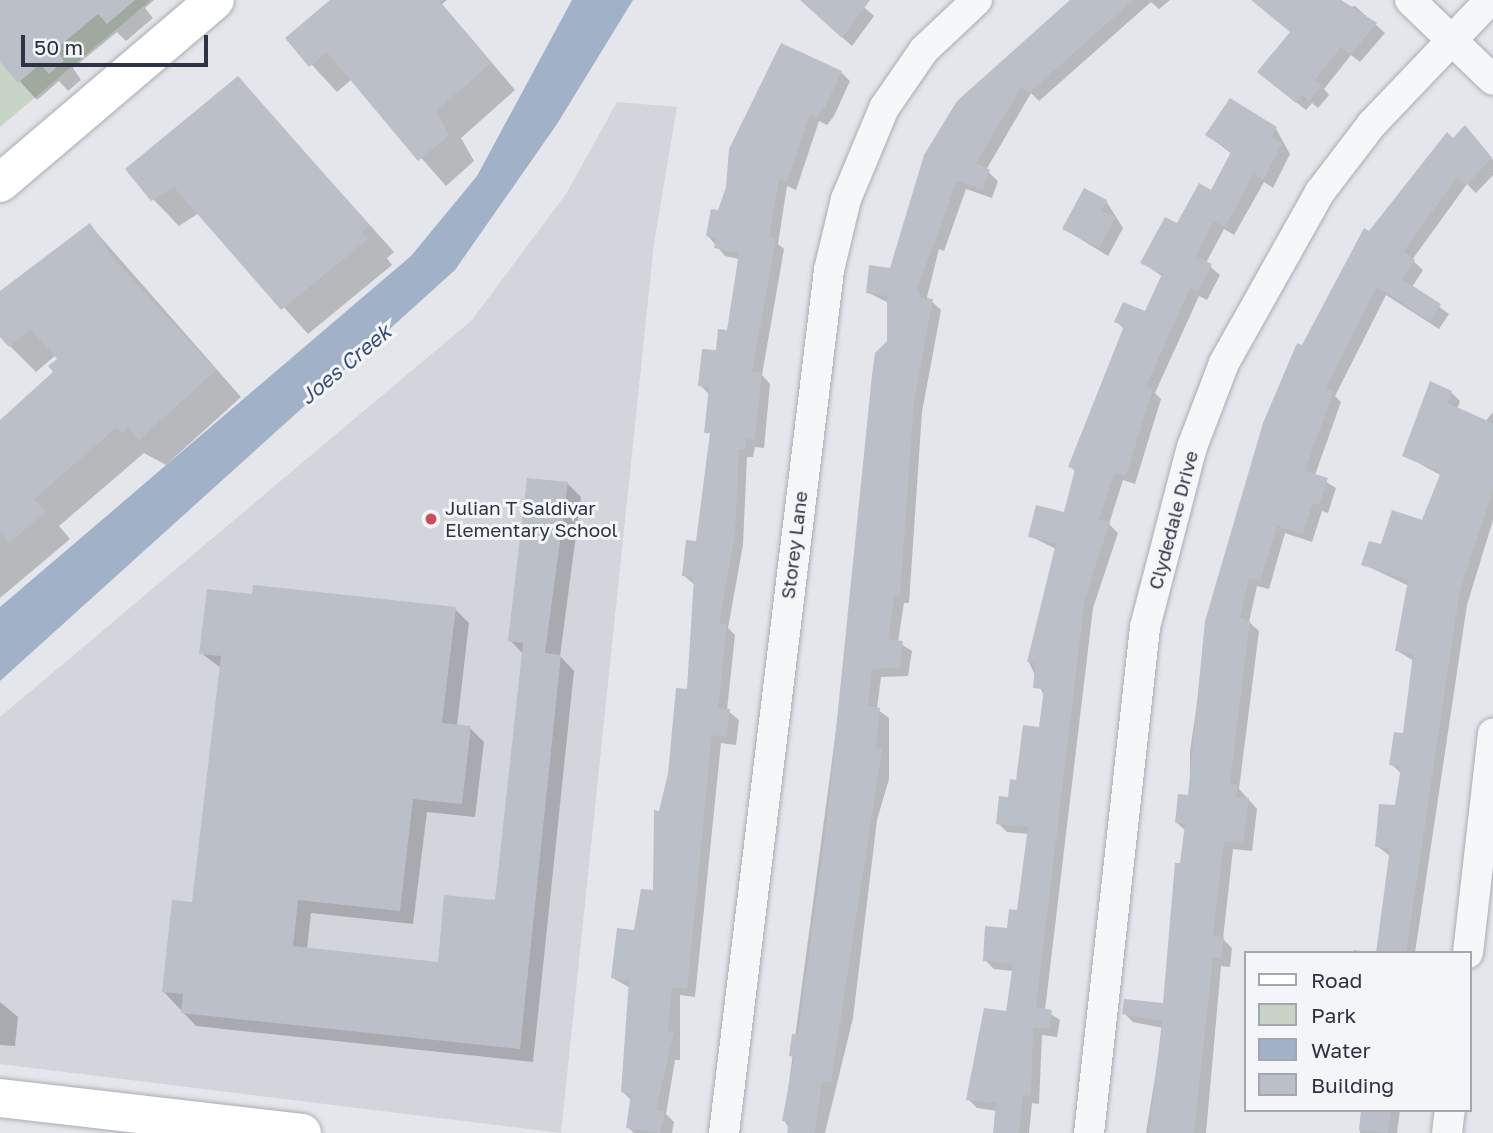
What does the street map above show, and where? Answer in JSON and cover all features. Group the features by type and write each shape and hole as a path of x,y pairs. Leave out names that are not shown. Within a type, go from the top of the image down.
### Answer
{"street":[{"path":"0,183 215,0"},
{"name":"Storey Lane","path":"724,1133 830,270 846,199 884,108 924,50 977,0"},
{"path":"1410,0 1493,80"},
{"name":"Clydedale Drive","path":"1089,1133 1145,627 1192,447 1224,363 1320,192 1450,38 1490,0"},
{"path":"1468,951 1493,733"},
{"path":"0,1098 302,1133"},
{"path":"1447,1133 1450,1112"}],"shaded area":[{"name":"Julian T Saldivar Elementary School","path":"617,102 677,107 654,243 561,1133 0,1064 0,717 472,320 566,194"}],"green space":[{"path":"0,0 151,0 0,127"}],"water":[{"name":"Joes Creek","path":"572,0 633,0 557,124 455,270 0,681 0,607 411,256 477,176"}],"building":[{"path":"0,0 135,0 107,24 98,14 56,49 64,61 49,74 40,64 18,83 0,62"},
{"path":"330,0 438,0 491,63 436,111 449,135 418,161 327,52 309,67 285,38"},
{"path":"800,0 870,0 842,38"},
{"path":"1070,0 1133,0 1029,93 1022,86 976,163 990,170 983,190 957,181 918,287 921,298 933,299 914,402 900,595 895,595 888,639 903,641 900,668 872,669 868,706 880,708 876,748 882,749 831,1082 822,1081 815,1133 787,1133 789,1122 782,1121 794,1057 789,1056 792,1034 798,1035 826,828 872,375 875,353 887,341 887,296 866,293 869,265 890,268 924,155 957,101"},
{"path":"1251,0 1341,0 1377,23 1350,55 1341,47 1315,80 1322,85 1309,101 1302,95 1296,103 1257,72 1290,32"},
{"path":"781,43 842,71 825,107 817,117 810,114 787,182 779,179 769,237 776,239 752,372 762,373 755,440 746,439 745,449 739,449 735,535 719,623 727,624 718,708 730,709 727,737 712,735 687,989 672,987 668,1032 674,1032 656,1110 665,1112 660,1133 626,1128 631,1094 621,1092 629,980 611,978 617,928 634,930 641,889 653,890 654,810 659,811 668,774 676,688 687,689 694,577 682,576 686,540 696,541 710,433 704,433 709,387 698,386 702,349 716,350 718,329 727,330 739,253 714,248 716,238 706,236 711,209 718,210 726,187 729,149"},
{"path":"238,76 369,225 362,232 368,239 281,310 174,187 151,201 125,169"},
{"path":"1230,98 1277,127 1271,137 1282,144 1263,180 1254,174 1225,227 1214,221 1196,256 1212,264 1198,292 1190,288 1146,386 1153,389 1126,476 1114,473 1099,520 1110,522 1085,598 1036,1007 1052,1010 1049,1029 1033,1027 1031,1096 1023,1095 1019,1133 993,1133 996,1103 966,1100 984,1008 1006,1011 1013,964 983,961 985,926 1007,928 1009,909 1017,910 1028,827 996,824 999,796 1008,797 1010,779 1016,780 1023,725 1039,727 1044,689 1033,688 1035,663 1027,662 1056,543 1028,537 1036,505 1064,512 1075,469 1068,467 1124,326 1114,322 1123,302 1145,311 1162,274 1140,263 1165,217 1177,223 1199,183 1211,190 1231,152 1205,135"},
{"path":"1465,125 1492,158 1466,185 1457,177 1403,252 1415,260 1402,279 1441,304 1430,321 1377,287 1326,388 1333,392 1305,471 1328,478 1319,505 1313,503 1303,534 1277,526 1260,581 1249,578 1240,618 1250,621 1230,784 1238,785 1236,797 1249,798 1243,843 1224,841 1213,936 1224,937 1221,959 1213,958 1194,1133 1149,1133 1162,1021 1122,1014 1124,999 1163,1003 1175,863 1180,863 1185,824 1175,823 1178,794 1188,795 1205,621 1263,423 1297,343 1302,345 1364,228 1369,231 1447,132 1453,138"},
{"path":"1084,188 1107,200 1102,211 1115,217 1099,248 1062,229"},
{"path":"90,223 113,258 216,370 139,440 128,427 122,433 117,427 34,499 46,512 9,543 0,533 0,420 53,372 48,366 57,359 30,329 9,347 0,337 0,291"},
{"path":"1430,381 1452,391 1447,403 1493,423 1493,490 1459,595 1406,951 1376,951 1390,848 1375,847 1379,804 1395,805 1401,767 1389,765 1394,732 1403,733 1413,654 1395,651 1408,580 1361,565 1369,541 1381,544 1392,510 1422,520 1441,472 1402,456"},
{"path":"527,478 568,482 545,653 561,655 520,1049 181,1013 183,994 162,992 172,900 192,902 221,656 199,654 207,589 252,594 253,585 456,607 442,723 471,726 462,804 413,799 400,911 298,900 293,946 438,962 444,895 495,900 523,643 508,641"},
{"path":"1361,1112 1391,1112 1388,1133 1359,1130"}],"place":[{"name":"Julian T Saldivar Elementary School","path":"431,519"}]}
